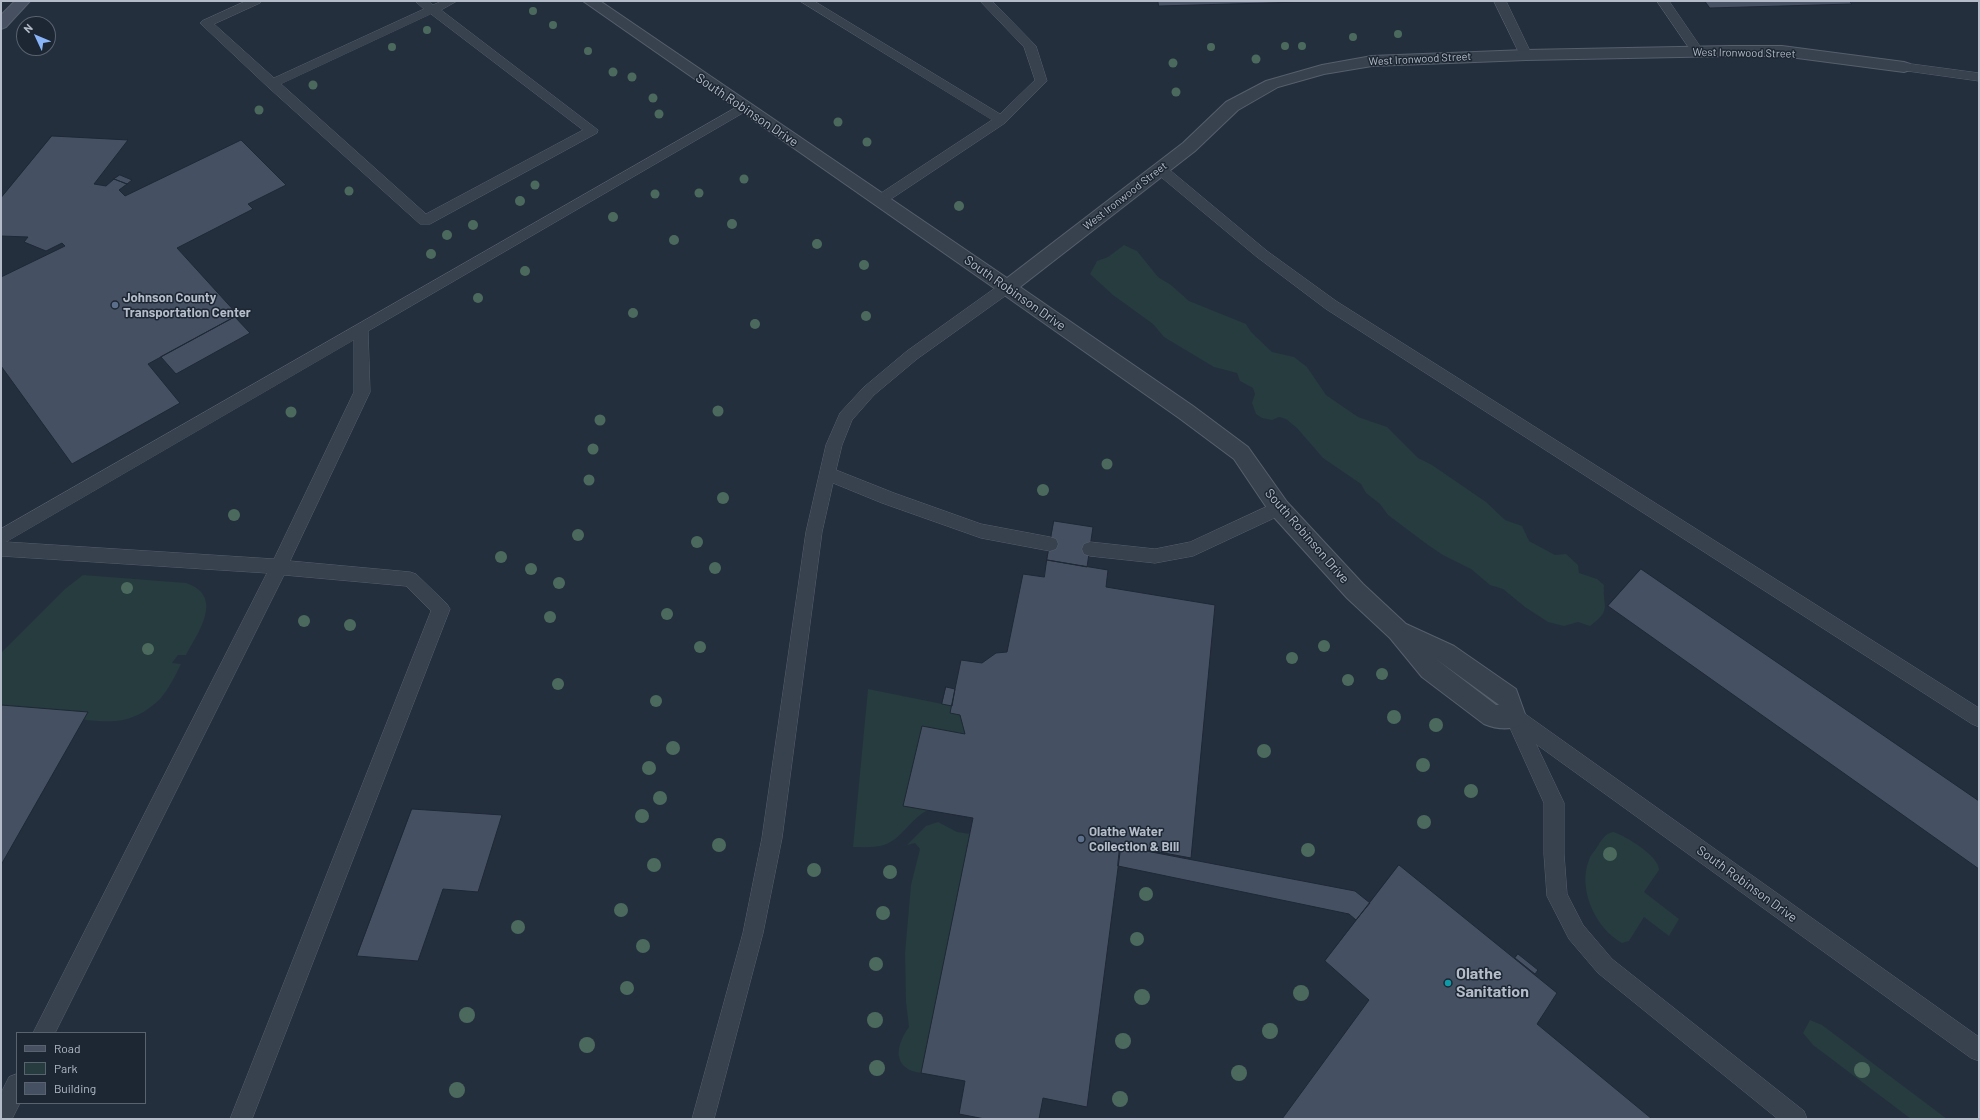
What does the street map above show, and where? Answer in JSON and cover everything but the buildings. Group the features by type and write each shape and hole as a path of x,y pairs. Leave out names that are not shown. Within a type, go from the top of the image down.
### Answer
{"main road":[{"path":"1,24 23,1"}],"street":[{"name":"South Robinson Drive","path":"590,1 1007,287 1186,412 1241,453 1279,508 1355,591 1398,631 1430,670 1492,716 1514,717"},
{"name":"West Ironwood Street","path":"1007,287 1189,147 1232,106 1272,84 1322,70 1372,61 1526,55 1782,51 1904,67"}],"lane":[{"path":"256,1 206,23 424,222 592,130 421,1"},
{"path":"272,84 451,1"},
{"path":"806,1 1001,120"},
{"path":"880,200 1001,120 1041,80 1030,46 986,1"},
{"path":"1500,1 1526,55"},
{"path":"1664,1 1698,52"},
{"path":"1904,67 1979,77"},
{"path":"1,536 362,329 744,107"},
{"path":"1160,169 1262,254 1331,305 1979,718"},
{"path":"702,1119 752,933 772,838 814,532 834,445 846,417 869,391 912,355 1007,287"},
{"path":"45,1032 278,568 362,392 362,329"},
{"path":"827,473 888,498 981,531 1050,544"},
{"path":"1090,549 1155,556 1193,549 1279,508"},
{"path":"1,549 278,568 410,579 441,609 241,1119"},
{"path":"1514,717 1554,803 1554,854 1557,896 1576,932 1606,966 1796,1119"},
{"name":"South Robinson Drive","path":"1514,717 1979,1050"},
{"path":"1,1117 16,1087"}],"green space":[{"path":"1124,245 1137,251 1158,277 1171,285 1189,301 1246,324 1251,332 1272,352 1294,357 1307,367 1326,395 1358,417 1387,427 1418,458 1432,465 1486,502 1505,520 1522,526 1529,541 1555,555 1566,554 1578,565 1579,573 1597,579 1604,585 1605,607 1602,616 1590,626 1578,622 1564,626 1548,622 1525,607 1503,589 1490,585 1471,569 1443,555 1428,545 1388,515 1380,504 1366,493 1361,484 1323,458 1297,428 1286,419 1279,417 1272,420 1262,418 1256,414 1252,403 1255,394 1253,388 1240,381 1237,373 1214,367 1164,337 1153,324 1113,295 1090,274 1097,261 1108,257"},
{"path":"83,575 186,583 198,589 204,597 206,606 205,616 202,626 186,655 178,655 172,663 181,664 169,687 160,699 148,709 138,715 123,720 96,721 45,714 1,705 1,653 65,589"},
{"path":"868,689 952,706 960,715 965,734 922,727 904,806 928,810 916,818 896,838 884,845 876,847 853,847"},
{"path":"938,822 957,832 970,834 921,1073 912,1071 905,1067 899,1056 901,1042 909,1027 906,1002 905,953 911,885 920,849 915,843 907,845 926,826"},
{"path":"1613,832 1625,837 1641,847 1654,859 1658,865 1659,870 1644,892 1679,919 1669,936 1644,917 1629,941 1622,943 1604,928 1591,907 1585,883 1586,871 1591,855 1604,838"},
{"path":"1810,1020 1822,1025 1947,1119 1911,1119 1813,1045 1803,1033"}],"place":[{"name":"Johnson County Transportation Center","path":"115,305"},
{"name":"Olathe Water Collection & Bill","path":"1081,839"},
{"name":"Olathe Sanitation","path":"1448,983"}]}
